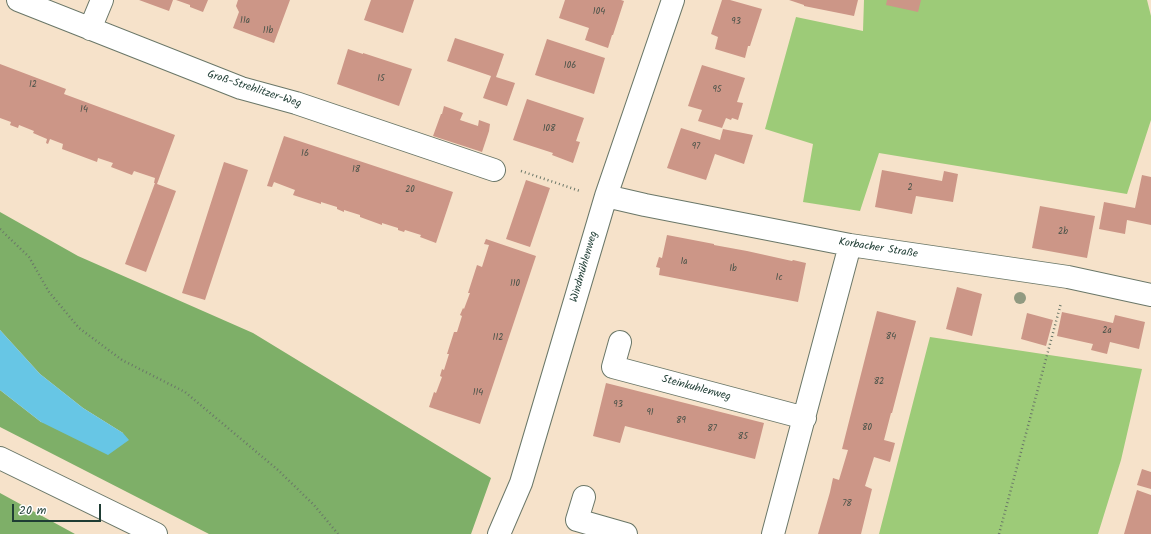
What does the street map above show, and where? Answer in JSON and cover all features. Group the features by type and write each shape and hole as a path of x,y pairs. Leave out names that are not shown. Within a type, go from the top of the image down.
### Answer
{"street":[{"name":"Groß-Strehlitzer-Weg","path":"18,0 241,88 296,103 494,170"},
{"path":"90,29 102,0"},
{"name":"Windmühlenweg","path":"499,534 521,483 606,196 673,0"},
{"name":"Korbacher Straße","path":"606,196 850,245 1068,277 1151,295"},
{"path":"773,534 850,245"},
{"name":"Steinkuhlenweg","path":"620,342 613,367 805,418"},
{"path":"0,458 156,534"},
{"path":"584,497 577,520 626,534"}],"path":[{"path":"494,170 520,171 580,191 606,196"},
{"path":"0,229 29,257 49,292 78,328 122,360 184,392 278,470 314,505 338,534"},
{"path":"999,534 1056,320"}],"green space":[{"path":"864,0 1147,0 1151,16 1151,120 1127,194 879,153 860,211 803,202 813,144 765,129 796,17 863,31"},
{"path":"0,212 78,256 253,333 491,478 471,534 209,534 0,427 0,390 41,422 123,433 83,408 40,374 0,330"},
{"path":"930,337 1142,369 1121,460 1098,534 879,534"},
{"path":"0,493 75,534 0,534"}],"water":[{"path":"0,330 40,374 83,408 123,433 129,440 108,455 41,422 0,390"}],"building":[{"path":"139,0 173,0 169,11"},
{"path":"176,0 208,0 203,12"},
{"path":"238,0 290,0 274,43 233,28 239,12 236,6"},
{"path":"371,0 414,0 403,33 364,20"},
{"path":"565,0 624,1 608,48 585,40 589,28 559,18"},
{"path":"722,0 730,0 762,9 745,58 715,49 718,37 711,34"},
{"path":"789,0 858,0 854,16 804,6"},
{"path":"887,0 921,0 918,12 886,5"},
{"path":"455,38 504,54 496,77 515,83 507,106 483,98 491,76 447,61"},
{"path":"547,39 605,58 594,94 535,75"},
{"path":"348,49 412,69 399,106 337,84"},
{"path":"0,64 66,89 64,94 175,135 157,184 176,191 146,272 125,264 155,183 155,178 134,171 132,175 111,167 113,163 98,158 97,162 62,149 63,144 50,139 48,144 46,143 47,139 33,133 34,131 19,125 18,128 10,125 11,122 0,118"},
{"path":"702,65 745,78 737,102 743,103 738,120 726,118 722,128 698,121 702,110 688,106"},
{"path":"527,99 584,118 576,141 580,142 573,163 552,155 553,153 513,140"},
{"path":"444,106 463,113 460,120 478,126 479,120 490,124 482,152 433,136"},
{"path":"681,128 720,140 723,129 753,135 744,164 715,154 706,180 667,168"},
{"path":"284,136 453,192 436,243 420,237 421,235 405,230 404,232 398,230 398,228 382,223 382,225 360,217 360,215 344,210 344,212 337,209 337,207 321,202 321,204 293,195 295,190 274,182 272,187 267,186"},
{"path":"224,162 248,170 205,300 182,293"},
{"path":"882,170 942,181 944,171 958,174 953,202 916,196 912,214 875,207"},
{"path":"1142,175 1151,177 1151,225 1127,220 1125,234 1099,229 1104,202 1135,208"},
{"path":"526,180 550,188 530,247 506,239"},
{"path":"1040,206 1095,216 1087,258 1032,248"},
{"path":"667,235 806,263 798,302 659,275 660,268 656,267 659,257 662,258"},
{"path":"486,239 536,256 480,424 429,407 434,392 436,393 442,377 440,376 442,369 444,370 454,332 457,332 462,316 460,315 470,293 468,293 477,265 482,267 489,245 484,244"},
{"path":"957,287 982,294 972,336 946,329"},
{"path":"877,311 916,321 884,440 895,443 890,462 874,457 865,486 872,489 861,534 818,534 833,478 839,480 848,450 842,449"},
{"path":"1062,312 1113,323 1115,315 1145,322 1139,349 1110,342 1107,354 1091,350 1093,344 1057,336"},
{"path":"1027,313 1053,320 1046,346 1021,339"},
{"path":"606,383 764,423 755,459 625,426 620,443 593,436"},
{"path":"1142,469 1151,472 1151,489 1137,485"},
{"path":"1137,490 1151,495 1151,534 1124,534"}]}
